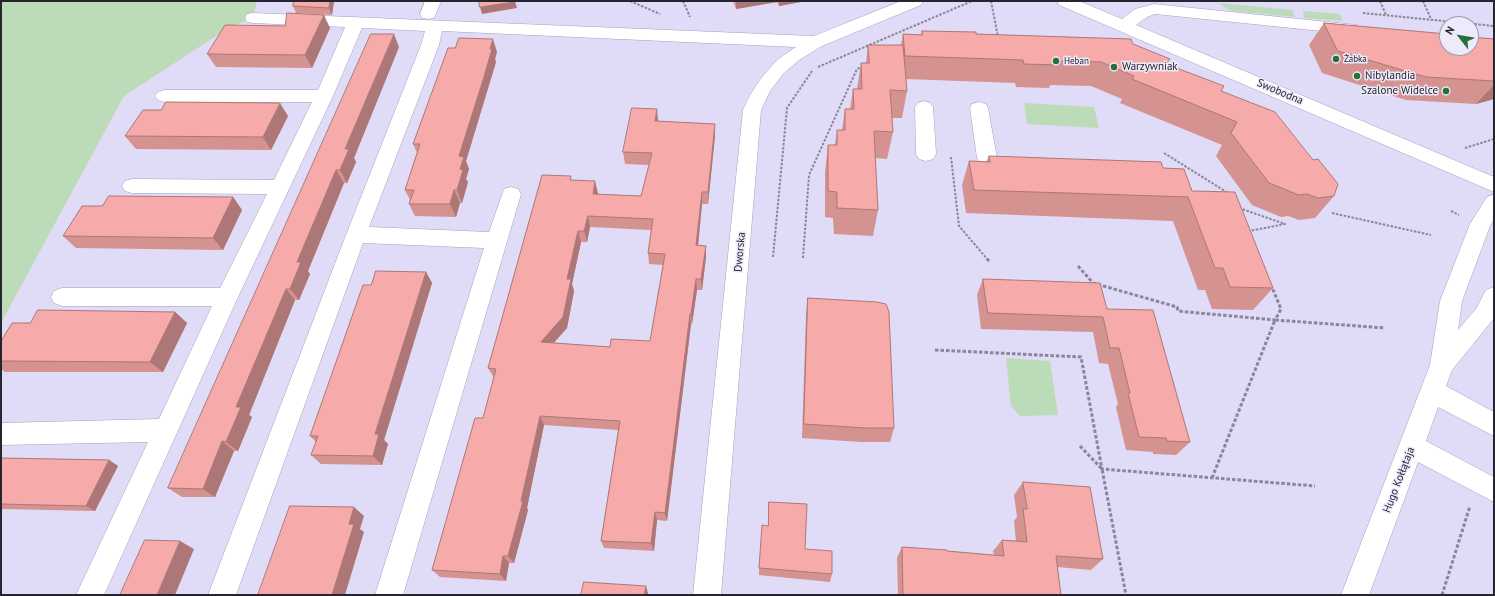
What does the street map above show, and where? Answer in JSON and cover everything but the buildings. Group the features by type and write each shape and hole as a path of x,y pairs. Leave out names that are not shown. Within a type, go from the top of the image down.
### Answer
{"street":[{"name":"Dworska","path":"708,595 752,110 762,89 777,70 793,56 816,42 915,1"},
{"name":"Swobodna","path":"1065,1 1494,185"},
{"path":"1124,26 1141,13 1154,9 1209,8 1370,31"},
{"path":"261,10 356,22 432,14 816,42"},
{"path":"222,595 356,235 430,45 432,14"},
{"path":"90,595 227,297 324,96 356,22"},
{"path":"164,96 324,96"},
{"path":"924,107 926,154"},
{"path":"979,108 986,158"},
{"path":"132,186 280,187"},
{"path":"389,595 511,194"},
{"name":"Hugo Kołłątaja","path":"1355,595 1442,365 1451,301 1480,224 1494,202"},
{"path":"356,235 498,240"},
{"name":"Hugo Kołłątaja","path":"1442,365 1484,316 1494,296"},
{"path":"62,297 227,297"},
{"path":"1432,390 1494,425"},
{"path":"1,434 165,430"},
{"path":"1412,446 1486,486"}],"path":[{"path":"773,257 787,108 812,70 972,1"},
{"path":"991,1 999,40"},
{"path":"1380,1 1386,15"},
{"path":"1423,1 1431,19"},
{"path":"1356,12 1494,26"},
{"path":"803,258 809,175 857,69 865,66"},
{"path":"1164,153 1234,196"},
{"path":"951,156 959,226 989,261"},
{"path":"1236,202 1241,214"},
{"path":"1239,208 1285,224 1248,231"},
{"path":"1332,213 1431,235"},
{"path":"1246,226 1251,238"},
{"path":"1078,266 1093,283 1177,307 1178,311 1385,328"},
{"path":"1212,478 1275,320 1281,309 1269,281"},
{"path":"936,350 1081,357 1126,595"},
{"path":"1080,446 1102,469 1315,486"},
{"path":"1442,595 1486,486"}],"green space":[{"path":"1,1 257,1 253,18 230,27 124,96 1,323"},
{"path":"1219,3 1292,10 1295,17 1234,11 1227,9"},
{"path":"1303,11 1340,14 1343,21 1304,18"},
{"path":"1024,103 1094,107 1099,128 1027,124"},
{"path":"1006,358 1050,361 1058,415 1020,416 1011,406"}],"place":[{"name":"Żabka","path":"1336,59"},
{"name":"Heban","path":"1056,61"},
{"name":"Warzywniak","path":"1114,67"},
{"name":"Nibylandia","path":"1357,76"},
{"name":"Szalone Widelce","path":"1446,91"}]}
